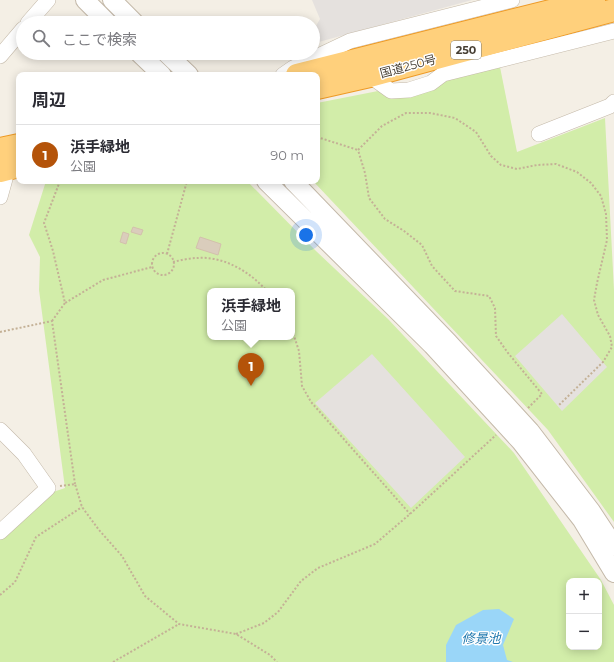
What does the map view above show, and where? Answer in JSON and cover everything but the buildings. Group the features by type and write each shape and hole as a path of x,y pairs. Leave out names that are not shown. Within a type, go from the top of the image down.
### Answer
{"highway":[{"name":"国道250号","path":"309,72 594,0"},
{"name":"国道250号","path":"320,87 370,76 614,10"},
{"path":"6,164 16,149"}],"street":[{"path":"34,16 48,0"},
{"path":"85,0 101,16"},
{"path":"112,0 128,16"},
{"path":"320,55 350,41 512,0"},
{"path":"370,76 391,91 409,90 431,83 443,74 614,31"},
{"path":"0,56 16,37"},
{"path":"146,60 159,72"},
{"path":"173,60 186,72"},
{"path":"287,72 310,60"},
{"path":"539,134 610,106 614,102"},
{"path":"0,197 5,179 6,164"},
{"path":"269,184 432,345 513,422 530,431 591,511 614,546"},
{"path":"296,184 449,343 513,422 521,442 582,520 614,573"},
{"path":"0,430 24,454 48,488 0,532"}],"path":[{"path":"358,150 382,126 406,113 430,113 455,118 476,132 491,156 501,166 517,169 537,165 556,164 577,172 591,183 601,196 606,214 607,240 594,300 598,315 610,336 612,347 603,362 558,406"},
{"path":"320,138 358,150"},
{"path":"236,634 264,623 278,612 301,581 318,568 375,544 499,432 513,422 542,394 496,336 495,308 488,296 456,292 432,266 422,245 385,219 369,198 365,173 358,150"},
{"path":"59,184 44,223 53,251 65,303"},
{"path":"167,254 186,184"},
{"path":"164,253 172,258 172,269 167,274 160,274 152,267 153,260 157,255 164,253"},
{"path":"173,262 199,257 222,260 240,269 264,288"},
{"path":"0,332 52,321 65,303 103,280 152,267"},
{"path":"52,321 75,484 82,506 99,530 122,556 145,596 178,624 236,634 270,655 277,662"},
{"path":"295,339 299,351 302,386 311,402 410,514"},
{"path":"48,488 75,484"},
{"path":"0,595 15,582 36,537 82,506"},
{"path":"113,662 178,624"}],"green space":[{"path":"500,67 517,152 605,118 614,290 614,522 548,430 316,184 320,184 320,102"},
{"path":"45,184 250,184 316,251 388,319 514,453 600,578 566,578 566,650 602,650 602,582 614,605 614,662 0,662 0,539 47,494 65,488 39,290 40,257 29,235"}],"shaded area":[{"path":"312,0 472,0 320,42 320,16"},
{"path":"562,314 607,367 562,411 515,356"},
{"path":"372,354 465,457 411,508 315,403"}],"water":[{"name":"修景池","path":"499,609 514,619 503,645 507,660 513,662 446,662 446,645 456,625 483,610"}],"place":[{"name":"浜手緑地","path":"251,386"}]}
